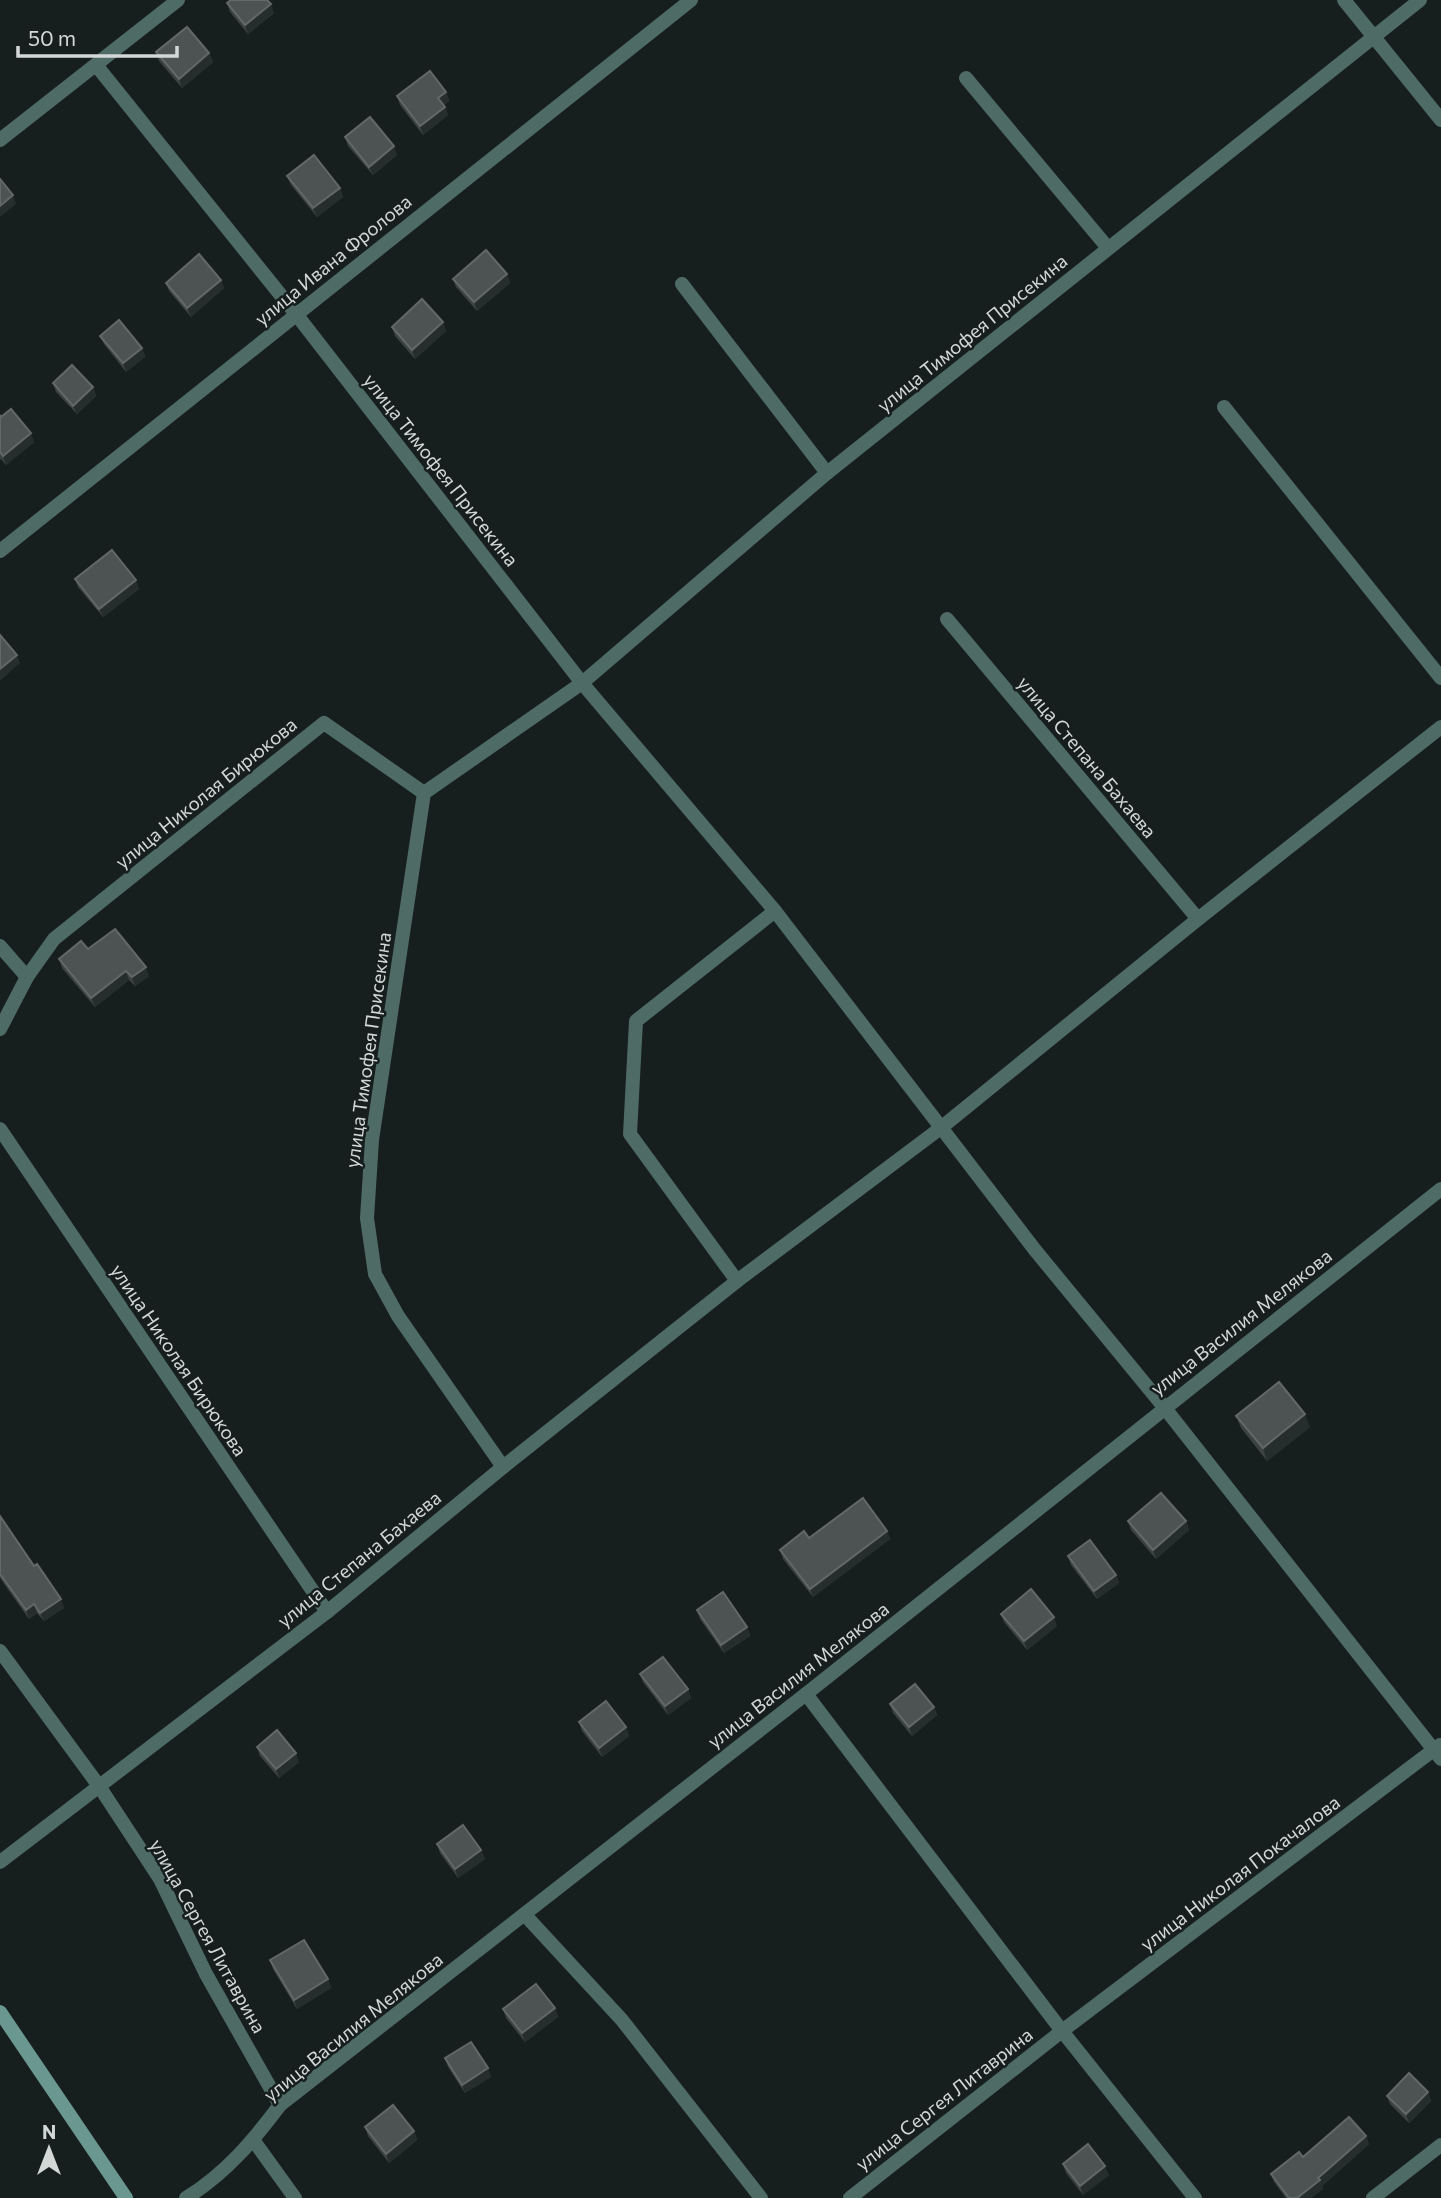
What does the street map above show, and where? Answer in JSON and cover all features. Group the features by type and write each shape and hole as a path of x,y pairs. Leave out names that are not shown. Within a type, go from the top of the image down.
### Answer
{"main road":[{"path":"0,2012 125,2198"}],"street":[{"path":"0,140 178,0"},
{"name":"улица Ивана Фролова","path":"0,551 691,0"},
{"path":"1344,0 1441,120"},
{"name":"улица Тимофея Присекина","path":"503,1467 398,1316 375,1274 367,1218 372,1140 424,793 582,683 827,474 1420,0"},
{"name":"улица Тимофея Присекина","path":"96,65 296,314 582,683"},
{"path":"966,78 1108,248"},
{"path":"682,284 827,474"},
{"path":"1224,407 1441,678"},
{"name":"улица Степана Бахаева","path":"947,619 1198,919"},
{"path":"582,683 775,911 1035,1250 1439,1752"},
{"name":"улица Николая Бирюкова","path":"0,1029 27,977 54,939 324,723 424,793"},
{"name":"улица Степана Бахаева","path":"0,1862 327,1612 503,1467 737,1281 942,1127 1198,919 1441,727"},
{"path":"737,1281 630,1134 636,1021 775,911"},
{"path":"0,946 27,977"},
{"name":"улица Николая Бирюкова","path":"0,1129 327,1612"},
{"name":"улица Василия Мелякова","path":"187,2198 210,2183 254,2140 280,2105 806,1694 1441,1189"},
{"name":"улица Сергея Литаврина","path":"0,1651 99,1786 160,1879 206,1975 280,2105"},
{"path":"806,1694 1062,2031 1195,2198"},
{"name":"улица Николая Покачалова","path":"1062,2031 1439,1752"},
{"path":"525,1915 622,2020 761,2198"},
{"name":"улица Сергея Литаврина","path":"850,2198 1062,2031"},
{"path":"254,2140 295,2198"},
{"path":"1373,2198 1441,2145"}],"building":[{"path":"231,0 267,0 271,4 245,25 227,3"},
{"path":"187,27 209,53 179,79 156,52"},
{"path":"430,71 446,92 438,98 445,107 420,126 397,96"},
{"path":"370,117 394,146 369,167 345,137"},
{"path":"314,155 340,188 313,208 287,176"},
{"path":"0,179 13,195 0,206"},
{"path":"486,250 507,274 474,302 453,279"},
{"path":"199,254 221,280 187,308 166,283"},
{"path":"422,299 443,322 412,350 392,327"},
{"path":"119,320 142,348 123,363 100,336"},
{"path":"72,365 93,387 73,406 53,383"},
{"path":"11,409 31,433 3,456 0,452 0,415 1,417"},
{"path":"112,550 136,580 99,609 75,579"},
{"path":"0,635 17,655 0,669"},
{"path":"115,929 146,967 132,977 126,971 91,998 59,959 81,941 88,949"},
{"path":"1279,1382 1305,1414 1263,1448 1236,1416"},
{"path":"1161,1493 1186,1521 1153,1550 1128,1521"},
{"path":"863,1498 887,1531 810,1589 780,1550 804,1531 809,1538"},
{"path":"0,1516 34,1566 37,1564 61,1599 40,1613 34,1604 26,1610 0,1574"},
{"path":"1090,1540 1116,1575 1094,1591 1068,1556"},
{"path":"1031,1589 1054,1617 1024,1641 1001,1614"},
{"path":"723,1592 747,1627 721,1645 697,1610"},
{"path":"663,1657 688,1689 665,1706 640,1674"},
{"path":"915,1684 934,1707 909,1727 890,1704"},
{"path":"606,1701 626,1727 599,1748 579,1722"},
{"path":"277,1730 296,1753 276,1769 257,1747"},
{"path":"463,1825 481,1850 455,1869 437,1844"},
{"path":"304,1940 328,1979 294,2000 270,1960"},
{"path":"536,1984 555,2008 522,2033 503,2009"},
{"path":"471,2042 488,2068 462,2085 445,2058"},
{"path":"1409,2073 1428,2092 1406,2114 1387,2096"},
{"path":"393,2105 414,2131 386,2154 365,2127"},
{"path":"1349,2117 1366,2136 1318,2178 1320,2180 1297,2198 1289,2198 1271,2174 1299,2152 1303,2157"},
{"path":"1088,2144 1105,2166 1080,2186 1063,2164"}]}
